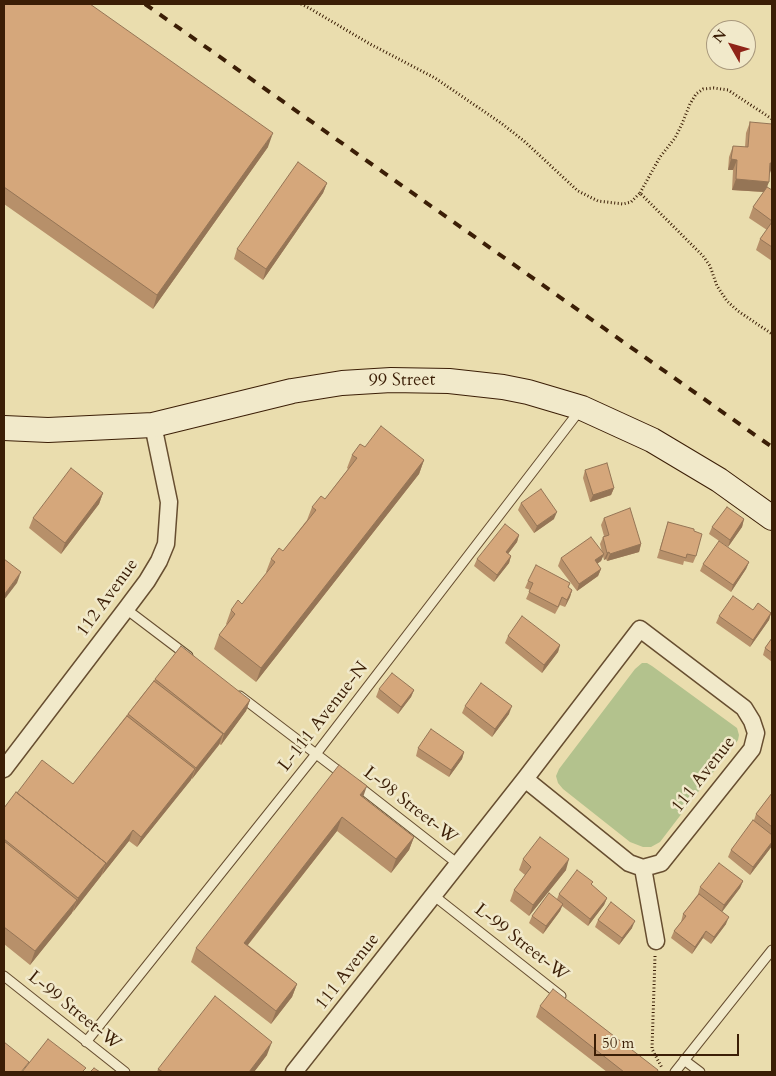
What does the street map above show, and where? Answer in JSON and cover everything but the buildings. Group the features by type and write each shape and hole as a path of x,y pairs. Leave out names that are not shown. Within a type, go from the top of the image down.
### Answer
{"main road":[{"name":"99 Street","path":"4,428 48,430 153,425 292,391 342,383 391,380 449,381 503,387 582,408 652,440 719,480 772,518"}],"street":[{"name":"112 Avenue","path":"4,769 147,581 160,561 166,544 169,502 153,425"},
{"name":"111 Avenue","path":"294,1072 525,779 640,629 744,708 752,721 756,733 752,749 661,863 642,868"},
{"path":"525,779 629,863 642,868 656,941"}],"lane":[{"name":"L-111 Avenue-N","path":"86,1042 316,754 582,408"},
{"path":"126,609 198,663"},
{"name":"L-98 Street-W","path":"229,687 458,864"},
{"name":"L-99 Street-W","path":"434,895 565,999"},
{"path":"675,1072 772,950"},
{"name":"L-99 Street-W","path":"4,976 125,1072"},
{"path":"684,1060 700,1072"}],"path":[{"path":"301,4 370,44 435,78 524,141 578,191 598,201 623,204 631,202 640,193 651,172 675,138 696,94 703,89 728,90 772,119"},
{"path":"640,193 703,256 710,266 717,286 727,301 738,311 772,334"},
{"path":"656,941 652,1049 664,1072"}],"green space":[{"path":"642,663 652,666 737,728 739,735 738,740 660,842 651,847 643,847 630,842 563,789 558,783 556,776 559,769 635,669"}],"railway":[{"path":"145,4 772,447"}]}
